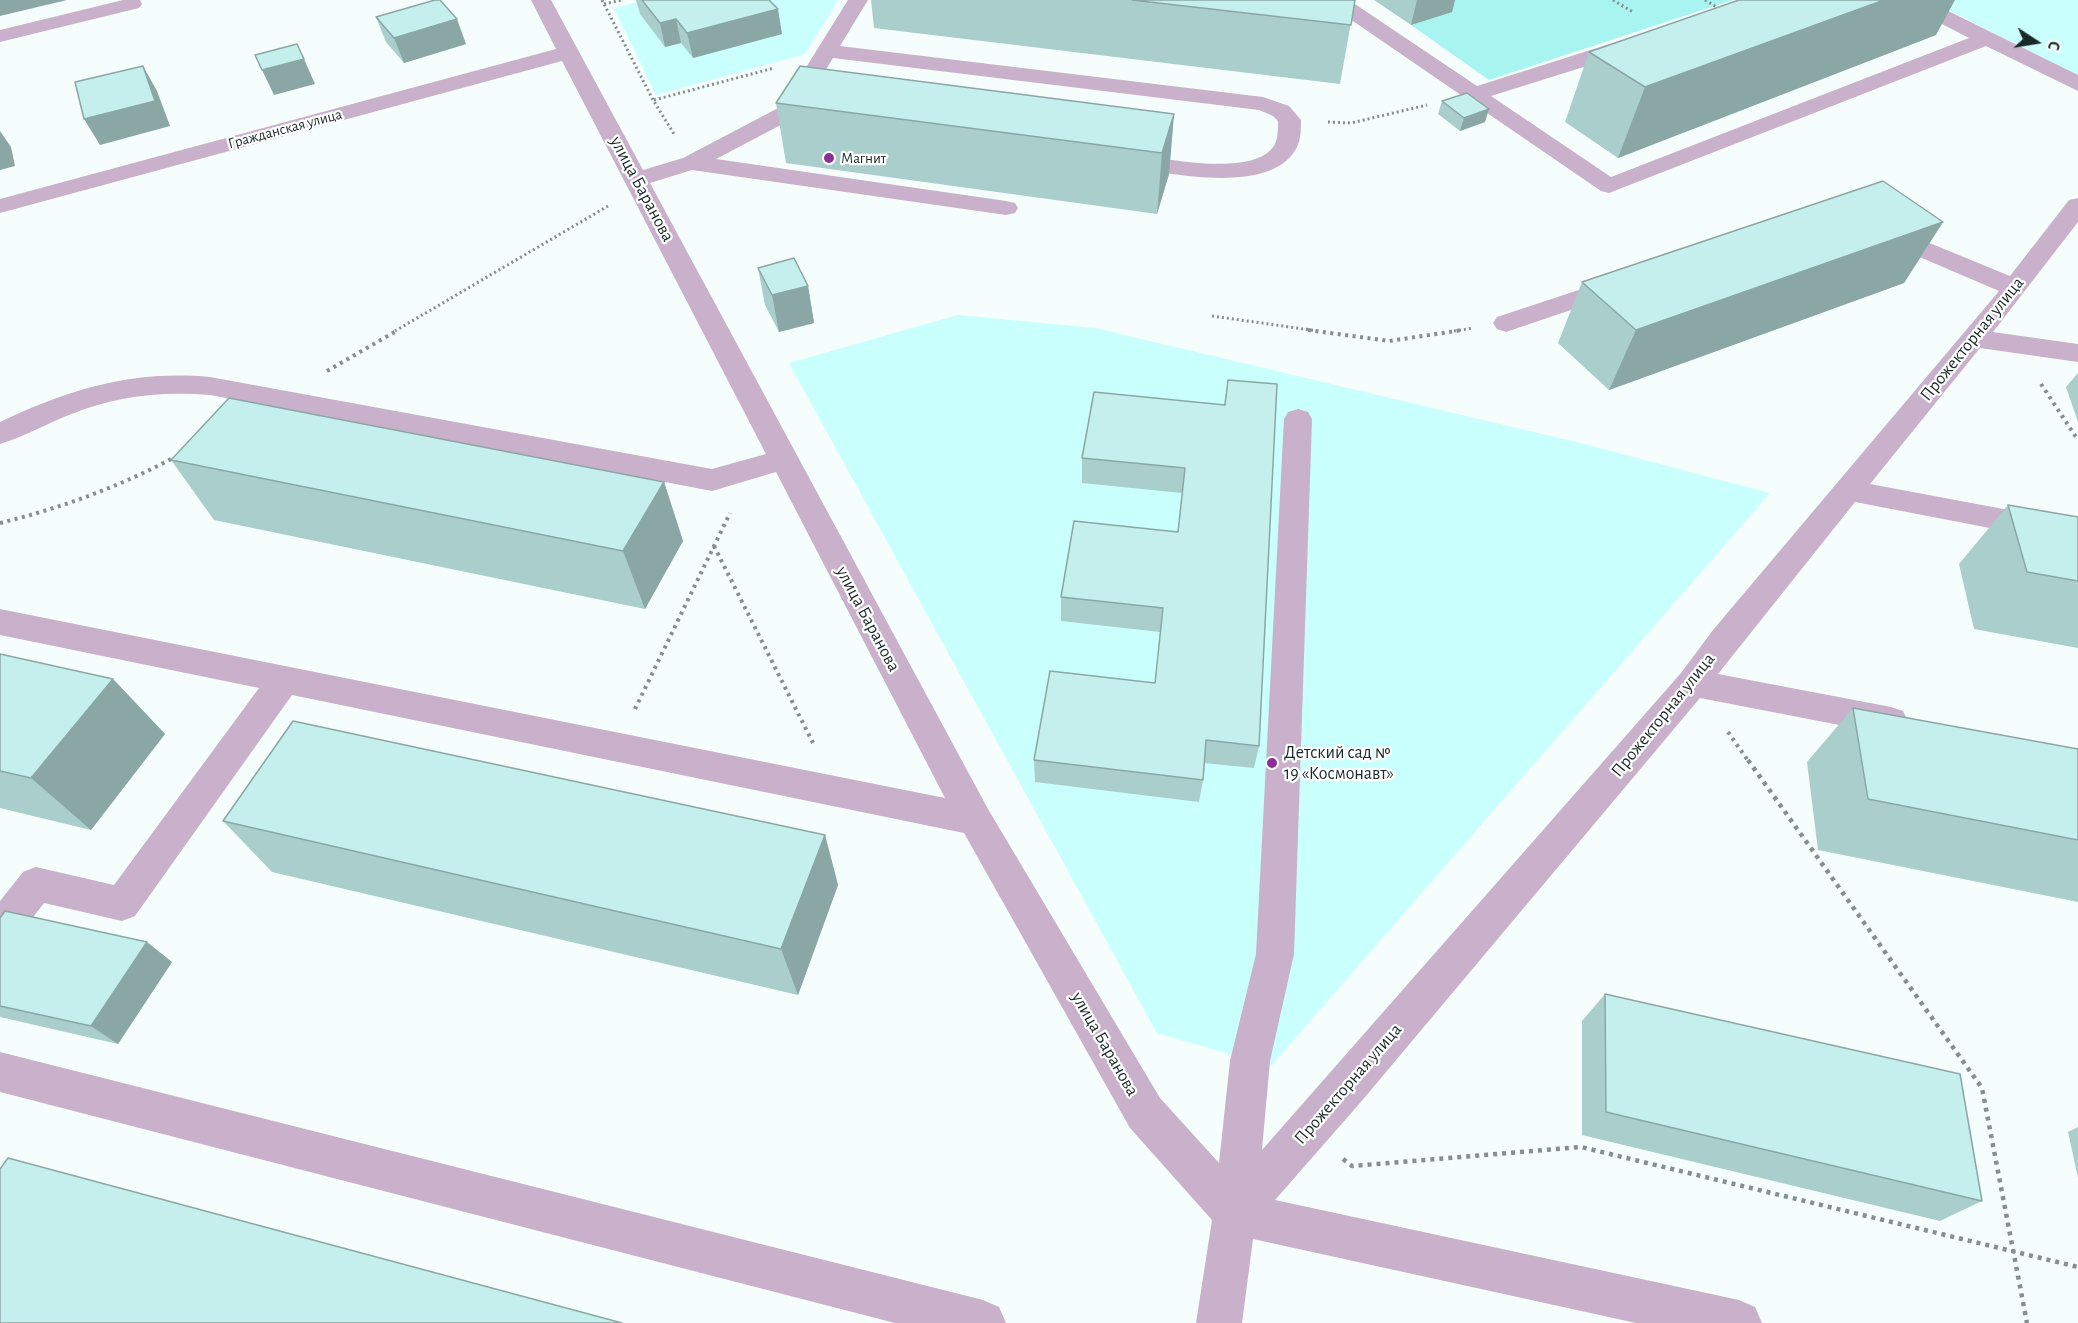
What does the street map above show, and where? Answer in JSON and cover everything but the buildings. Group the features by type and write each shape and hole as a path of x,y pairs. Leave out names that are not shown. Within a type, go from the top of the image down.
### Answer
{"street":[{"name":"улица Баранова","path":"541,0 975,820 1145,1113 1235,1213"},
{"path":"637,179 691,163 790,111 858,0"},
{"path":"1335,0 1609,186 1988,38"},
{"path":"1910,0 2078,84"},
{"path":"0,36 132,4"},
{"path":"1474,94 1645,40"},
{"name":"Гражданская улица","path":"0,206 570,52"},
{"path":"826,53 1263,104 1281,111 1290,120 1286,147 1273,159 1256,167 1233,172 1208,171 1103,156"},
{"path":"790,111 813,115"},
{"path":"691,163 1006,208"},
{"name":"Прожекторная улица","path":"1235,1213 1693,683 1725,639 2015,288 2078,205"},
{"path":"1863,224 2015,288"},
{"path":"1506,323 1640,277"},
{"path":"1974,338 2078,353"},
{"path":"0,434 82,398 128,387 181,383 210,386 712,480 784,459"},
{"path":"1219,1323 1235,1213 1250,1061 1275,954 1298,419"},
{"path":"1847,490 2078,534"},
{"path":"0,622 975,820"},
{"path":"0,931 36,884 122,904 284,680"},
{"path":"1693,683 1926,728"},
{"path":"0,1072 983,1323"},
{"path":"1235,1213 1739,1323"}],"path":[{"path":"602,0 653,100 691,163"},
{"path":"604,4 622,0"},
{"path":"1705,0 1725,11"},
{"path":"653,100 826,53"},
{"path":"1290,120 1351,123 1474,94"},
{"path":"280,399 610,205 637,179"},
{"path":"1212,316 1389,341 1506,323"},
{"path":"2014,344 2078,440"},
{"path":"0,523 28,517 94,493 177,456"},
{"path":"616,747 732,507"},
{"path":"714,546 837,792"},
{"path":"1693,683 1982,1088 2027,1323"},
{"path":"1308,1130 1352,1166 1581,1147 2078,1267"}],"shaded area":[{"path":"647,0 838,0 805,54 656,95 614,8"},
{"path":"1434,0 1733,0 1489,80 1411,25 1451,12"},
{"path":"1929,0 2078,0 2078,76"},
{"name":"Детский сад № 19 «Космонавт»","path":"958,315 1095,328 1576,442 1770,493 1271,1066 1157,1033 789,363"}],"place":[{"name":"Магнит","path":"829,158"},
{"name":"Детский сад № 19 «Космонавт»","path":"1272,763"}]}
